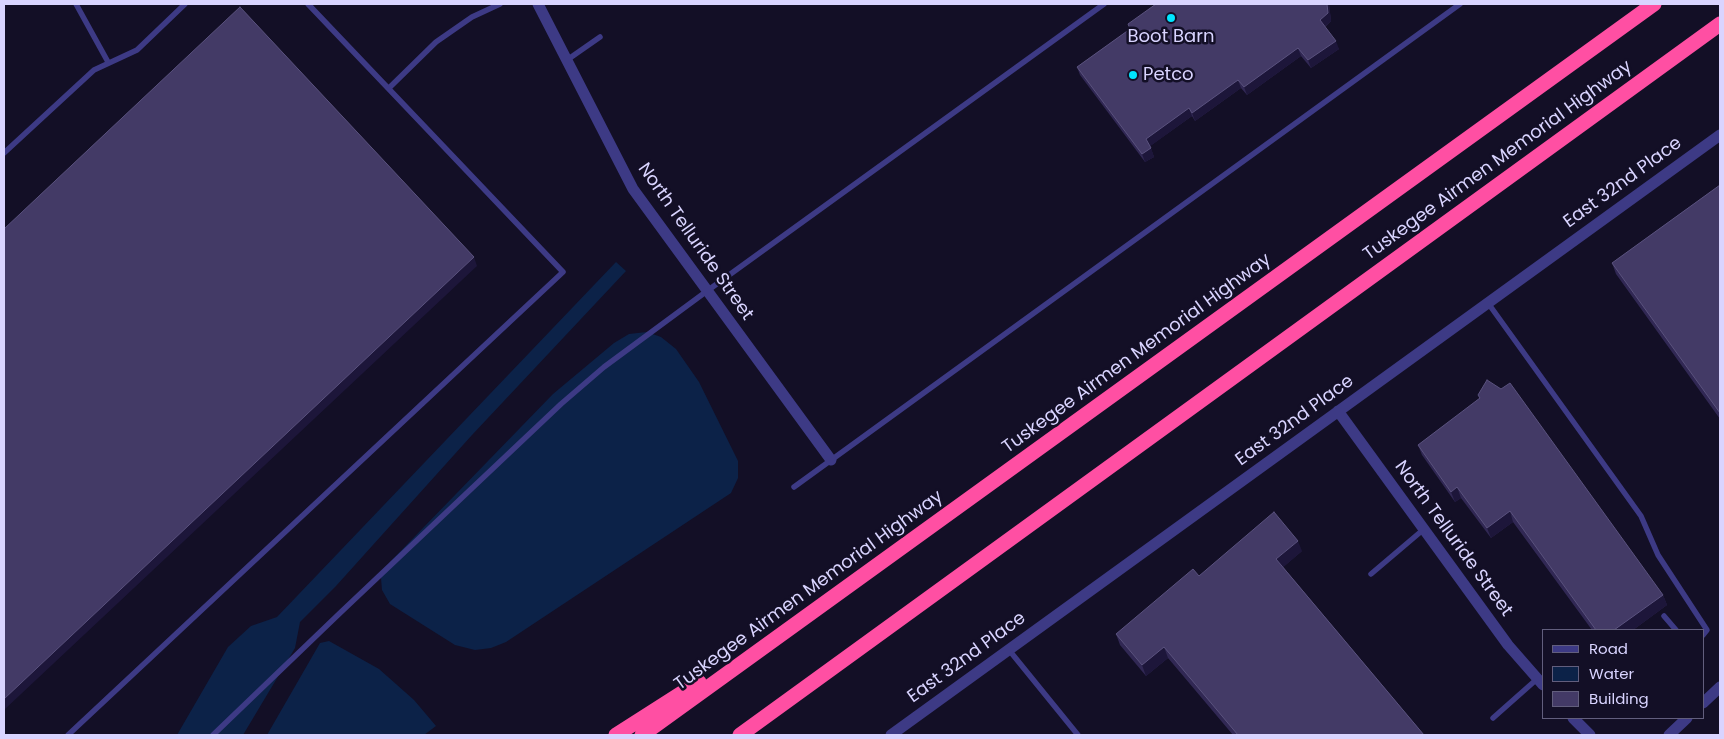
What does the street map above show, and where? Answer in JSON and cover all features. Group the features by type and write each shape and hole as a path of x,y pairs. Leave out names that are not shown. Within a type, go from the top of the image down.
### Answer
{"highway":[{"name":"Tuskegee Airmen Memorial Highway","path":"642,735 1654,4"},
{"name":"Tuskegee Airmen Memorial Highway","path":"741,735 1720,24"},
{"path":"616,735 831,598"}],"street":[{"name":"North Telluride Street","path":"538,4 634,189 831,460"},
{"name":"East 32nd Place","path":"891,735 1720,135"},
{"name":"North Telluride Street","path":"1338,411 1508,644 1540,682"},
{"path":"1704,702 1720,687"},
{"path":"1574,719 1590,735"},
{"path":"1669,735 1682,720"}],"lane":[{"path":"76,4 108,62"},
{"path":"4,153 94,70 137,50 185,4"},
{"path":"68,735 563,272 308,4"},
{"path":"389,88 436,42 472,17 500,4"},
{"path":"213,735 561,404 604,367 1104,4"},
{"path":"794,487 1460,4"},
{"path":"567,60 600,37"},
{"path":"1488,303 1641,516 1658,555 1708,630 1704,633"},
{"path":"1371,574 1424,529"},
{"path":"1664,616 1675,629"},
{"path":"1009,650 1078,735"},
{"path":"1493,718 1540,682"}],"water":[{"path":"616,262 626,271 472,435 336,586 300,622 295,648 243,735 177,735 228,647 251,626 277,617"},
{"path":"647,332 661,337 676,349 699,382 738,461 738,478 731,493 506,642 491,648 475,650 455,645 390,604 382,590 381,578 390,562 553,394 614,343 629,334"},
{"path":"329,641 379,669 414,700 436,726 424,735 267,735 320,643"}],"building":[{"path":"1156,4 1327,4 1328,13 1320,20 1336,41 1308,60 1298,48 1244,87 1238,80 1192,113 1189,108 1146,139 1151,148 1142,154 1077,67 1130,29 1128,24"},
{"path":"240,7 474,257 4,699 4,229"},
{"path":"1720,185 1720,413 1612,263"},
{"path":"1487,380 1501,389 1510,383 1663,595 1615,629 1595,629 1510,511 1487,528 1457,487 1451,492 1418,445 1480,398 1478,395"},
{"path":"1274,512 1298,541 1276,559 1424,735 1238,735 1164,647 1142,665 1116,634 1193,569 1199,576"}],"place":[{"name":"Boot Barn","path":"1171,18"},
{"name":"Petco","path":"1133,75"}]}
